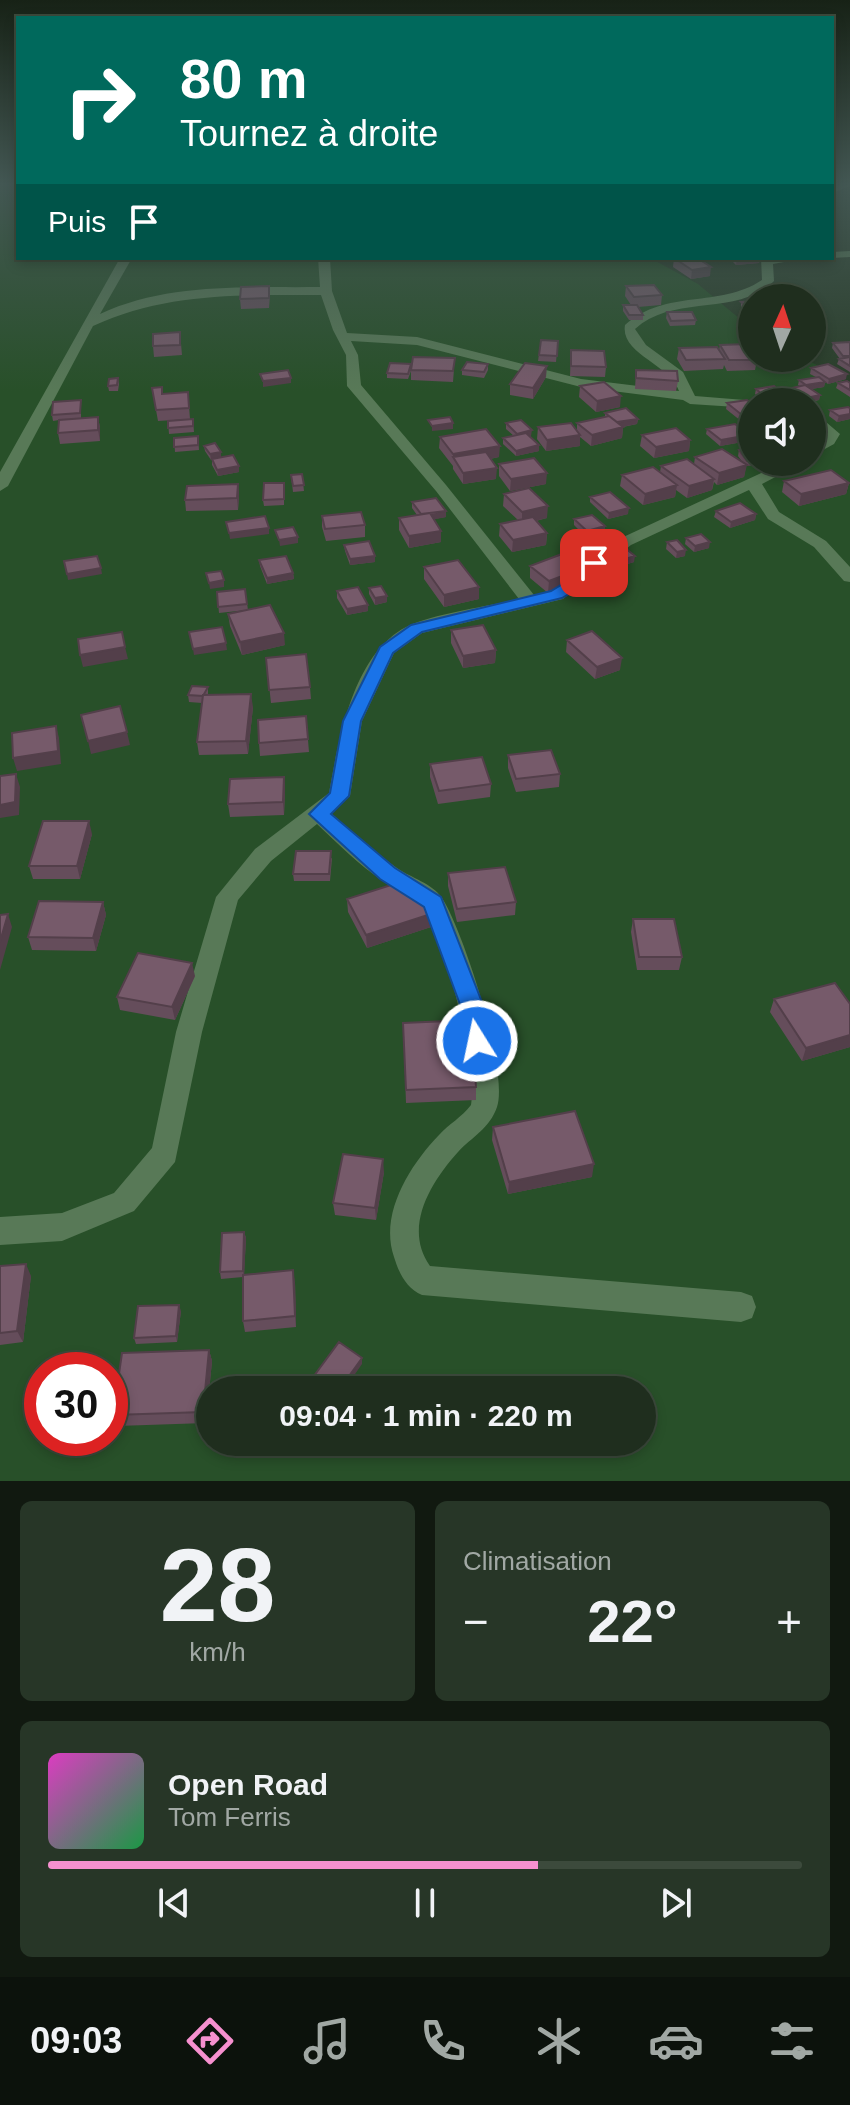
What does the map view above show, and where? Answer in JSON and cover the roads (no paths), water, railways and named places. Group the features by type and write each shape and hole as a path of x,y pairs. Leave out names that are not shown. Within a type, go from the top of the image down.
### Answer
{"street":[{"path":"0,486 125,260"},
{"path":"324,260 326,291 352,355 354,386 441,488 530,602"},
{"path":"687,396 679,374 640,348 630,336 629,328 649,313 679,303 752,293 768,281 767,260"},
{"path":"88,324 113,310 153,298 326,291"},
{"path":"343,337 417,341 581,383 687,396 698,402 738,403"},
{"path":"826,427 833,434"},
{"path":"826,443 833,434 850,430"},
{"path":"0,1231 62,1227 124,1202 165,1153 189,1032 227,897 263,855 339,796 352,721 386,650 416,629 557,595 575,584 594,563 625,542 768,476"},
{"path":"754,483 760,502 770,516 819,542 850,577"},
{"path":"319,814 388,873 433,902 473,1010 485,1102 472,1125 447,1144 410,1198 402,1234 407,1264 422,1280 741,1307"}]}
